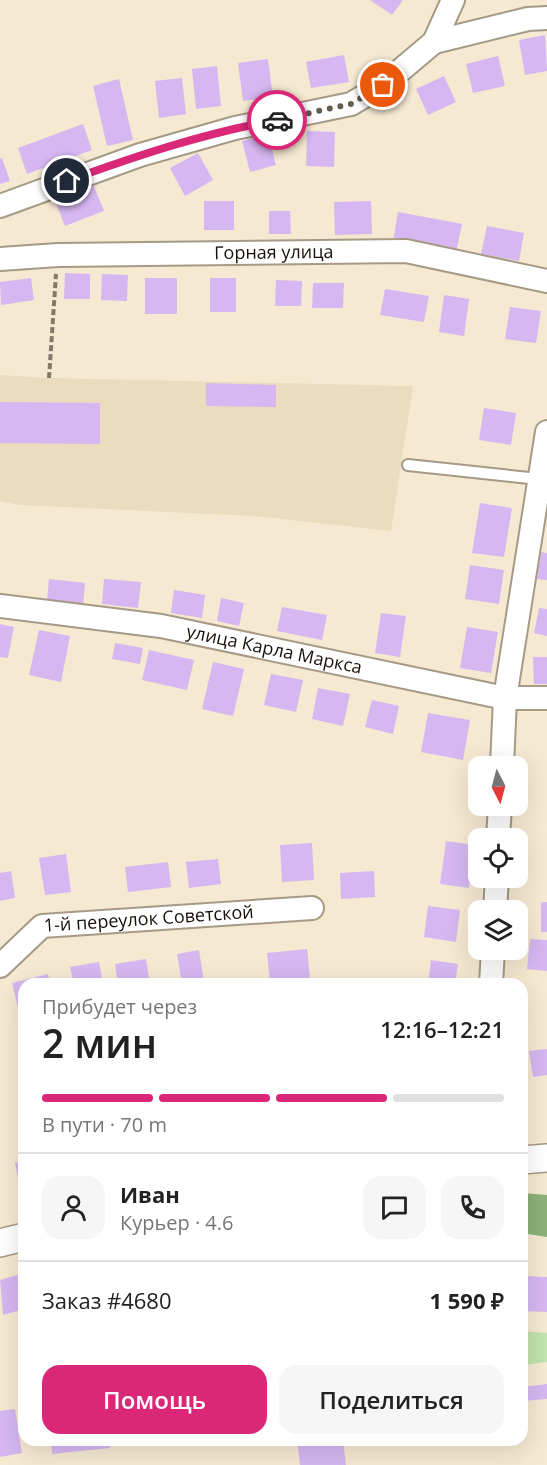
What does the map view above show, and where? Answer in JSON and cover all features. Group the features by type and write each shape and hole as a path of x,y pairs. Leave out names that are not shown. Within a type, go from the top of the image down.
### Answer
{"street":[{"path":"0,206 140,155 235,128 351,104 383,85 434,42 453,0"},
{"path":"434,42 528,20 547,18"},
{"name":"Горная улица","path":"0,259 58,255 406,251 546,279"},
{"path":"502,756 505,698 547,432"},
{"name":"улица Карла Маркса","path":"0,606 161,626 505,698 547,698"},
{"name":"1-й переулок Советской","path":"0,966 42,926 312,908"},
{"path":"491,978 492,960"},
{"path":"528,1160 547,1158"},
{"path":"0,1244 18,1239"}],"lane":[{"path":"408,465 539,479"}],"path":[{"path":"49,378 58,255"}],"shaded area":[{"path":"0,375 413,386 391,531 253,516 20,505 0,501"}],"green space":[{"path":"528,1193 547,1195 547,1237 528,1234"},
{"path":"528,1331 547,1333 547,1362 528,1364"}],"building":[{"path":"370,0 403,0 392,15"},
{"path":"545,35 547,71 525,75 519,40"},
{"path":"344,55 349,82 311,88 306,62"},
{"path":"498,56 505,86 473,93 466,64"},
{"path":"268,59 273,97 243,101 238,63"},
{"path":"217,66 221,106 196,109 192,69"},
{"path":"444,76 456,102 428,115 416,89"},
{"path":"182,78 186,114 159,118 155,81"},
{"path":"119,79 133,140 107,146 93,86"},
{"path":"83,124 92,150 27,174 18,148"},
{"path":"307,131 335,132 334,167 306,166"},
{"path":"268,134 276,165 250,172 242,141"},
{"path":"198,153 213,180 185,196 170,168"},
{"path":"2,158 10,181 0,184 0,159"},
{"path":"92,181 104,211 65,226 53,196"},
{"path":"204,201 234,201 234,230 204,230"},
{"path":"371,201 372,234 335,235 334,202"},
{"path":"269,211 290,211 291,234 269,234"},
{"path":"398,212 462,224 456,252 393,241"},
{"path":"487,226 524,233 519,261 481,254"},
{"path":"65,273 90,274 90,299 64,299"},
{"path":"102,274 128,275 127,301 101,300"},
{"path":"31,278 34,300 1,305 0,282"},
{"path":"145,278 177,278 177,314 145,314"},
{"path":"210,278 236,278 236,312 210,312"},
{"path":"276,280 302,281 301,306 275,306"},
{"path":"313,283 344,283 343,308 312,308"},
{"path":"385,289 429,296 424,322 380,315"},
{"path":"444,295 469,299 464,336 439,332"},
{"path":"510,307 541,311 536,343 505,339"},
{"path":"206,383 276,385 276,407 206,406"},
{"path":"0,402 100,403 100,444 0,443"},
{"path":"484,408 516,413 511,445 479,440"},
{"path":"480,503 512,508 504,557 472,553"},
{"path":"541,552 547,553 547,580 537,579"},
{"path":"470,565 504,570 499,604 465,599"},
{"path":"49,579 85,583 83,605 47,602"},
{"path":"104,579 141,582 138,608 102,604"},
{"path":"174,590 205,595 202,618 171,613"},
{"path":"221,598 244,603 239,626 217,621"},
{"path":"282,607 327,615 322,640 277,631"},
{"path":"539,608 547,609 547,636 534,633"},
{"path":"381,613 406,616 400,657 375,653"},
{"path":"0,624 14,627 8,658 0,657"},
{"path":"467,627 498,632 491,673 460,668"},
{"path":"39,630 70,636 61,682 29,675"},
{"path":"115,643 143,648 140,664 112,659"},
{"path":"149,650 194,660 187,690 142,680"},
{"path":"533,657 547,657 547,684 534,684"},
{"path":"213,662 244,669 233,716 202,709"},
{"path":"271,674 303,680 296,712 264,705"},
{"path":"318,688 350,694 343,726 312,719"},
{"path":"372,700 399,706 393,734 365,727"},
{"path":"428,713 470,720 463,760 421,752"},
{"path":"446,841 468,844 468,888 440,884"},
{"path":"312,843 314,880 282,882 280,845"},
{"path":"66,854 71,892 45,895 39,858"},
{"path":"218,859 221,884 189,888 186,862"},
{"path":"168,862 171,887 128,892 125,867"},
{"path":"11,871 15,898 0,901 0,873"},
{"path":"374,871 375,897 341,899 340,873"},
{"path":"541,902 547,902 547,932 541,932"},
{"path":"428,906 460,910 456,942 424,937"},
{"path":"530,939 547,940 547,971 527,969"},
{"path":"307,949 310,978 270,978 267,953"},
{"path":"199,950 203,978 181,978 177,954"},
{"path":"146,959 149,978 117,978 115,964"},
{"path":"431,960 458,964 456,978 429,978"},
{"path":"99,962 102,978 73,978 70,967"},
{"path":"48,974 49,978 32,978"},
{"path":"18,982 18,1008 12,983"},
{"path":"547,1049 547,1075 533,1077 529,1051"},
{"path":"18,1162 18,1179 15,1163"},
{"path":"18,1275 18,1311 3,1315 0,1280"},
{"path":"528,1276 547,1277 547,1312 528,1311"},
{"path":"547,1384 547,1399 528,1401 528,1386"},
{"path":"15,1409 18,1446 21,1446 22,1453 0,1457 0,1411"},
{"path":"51,1446 110,1446 110,1448 52,1454"},
{"path":"298,1446 344,1446 346,1465 300,1465"}],"way so far":[{"path":"277,120 351,104 383,85"}],"route":[{"path":"67,181 140,155 235,128 277,120"}]}
